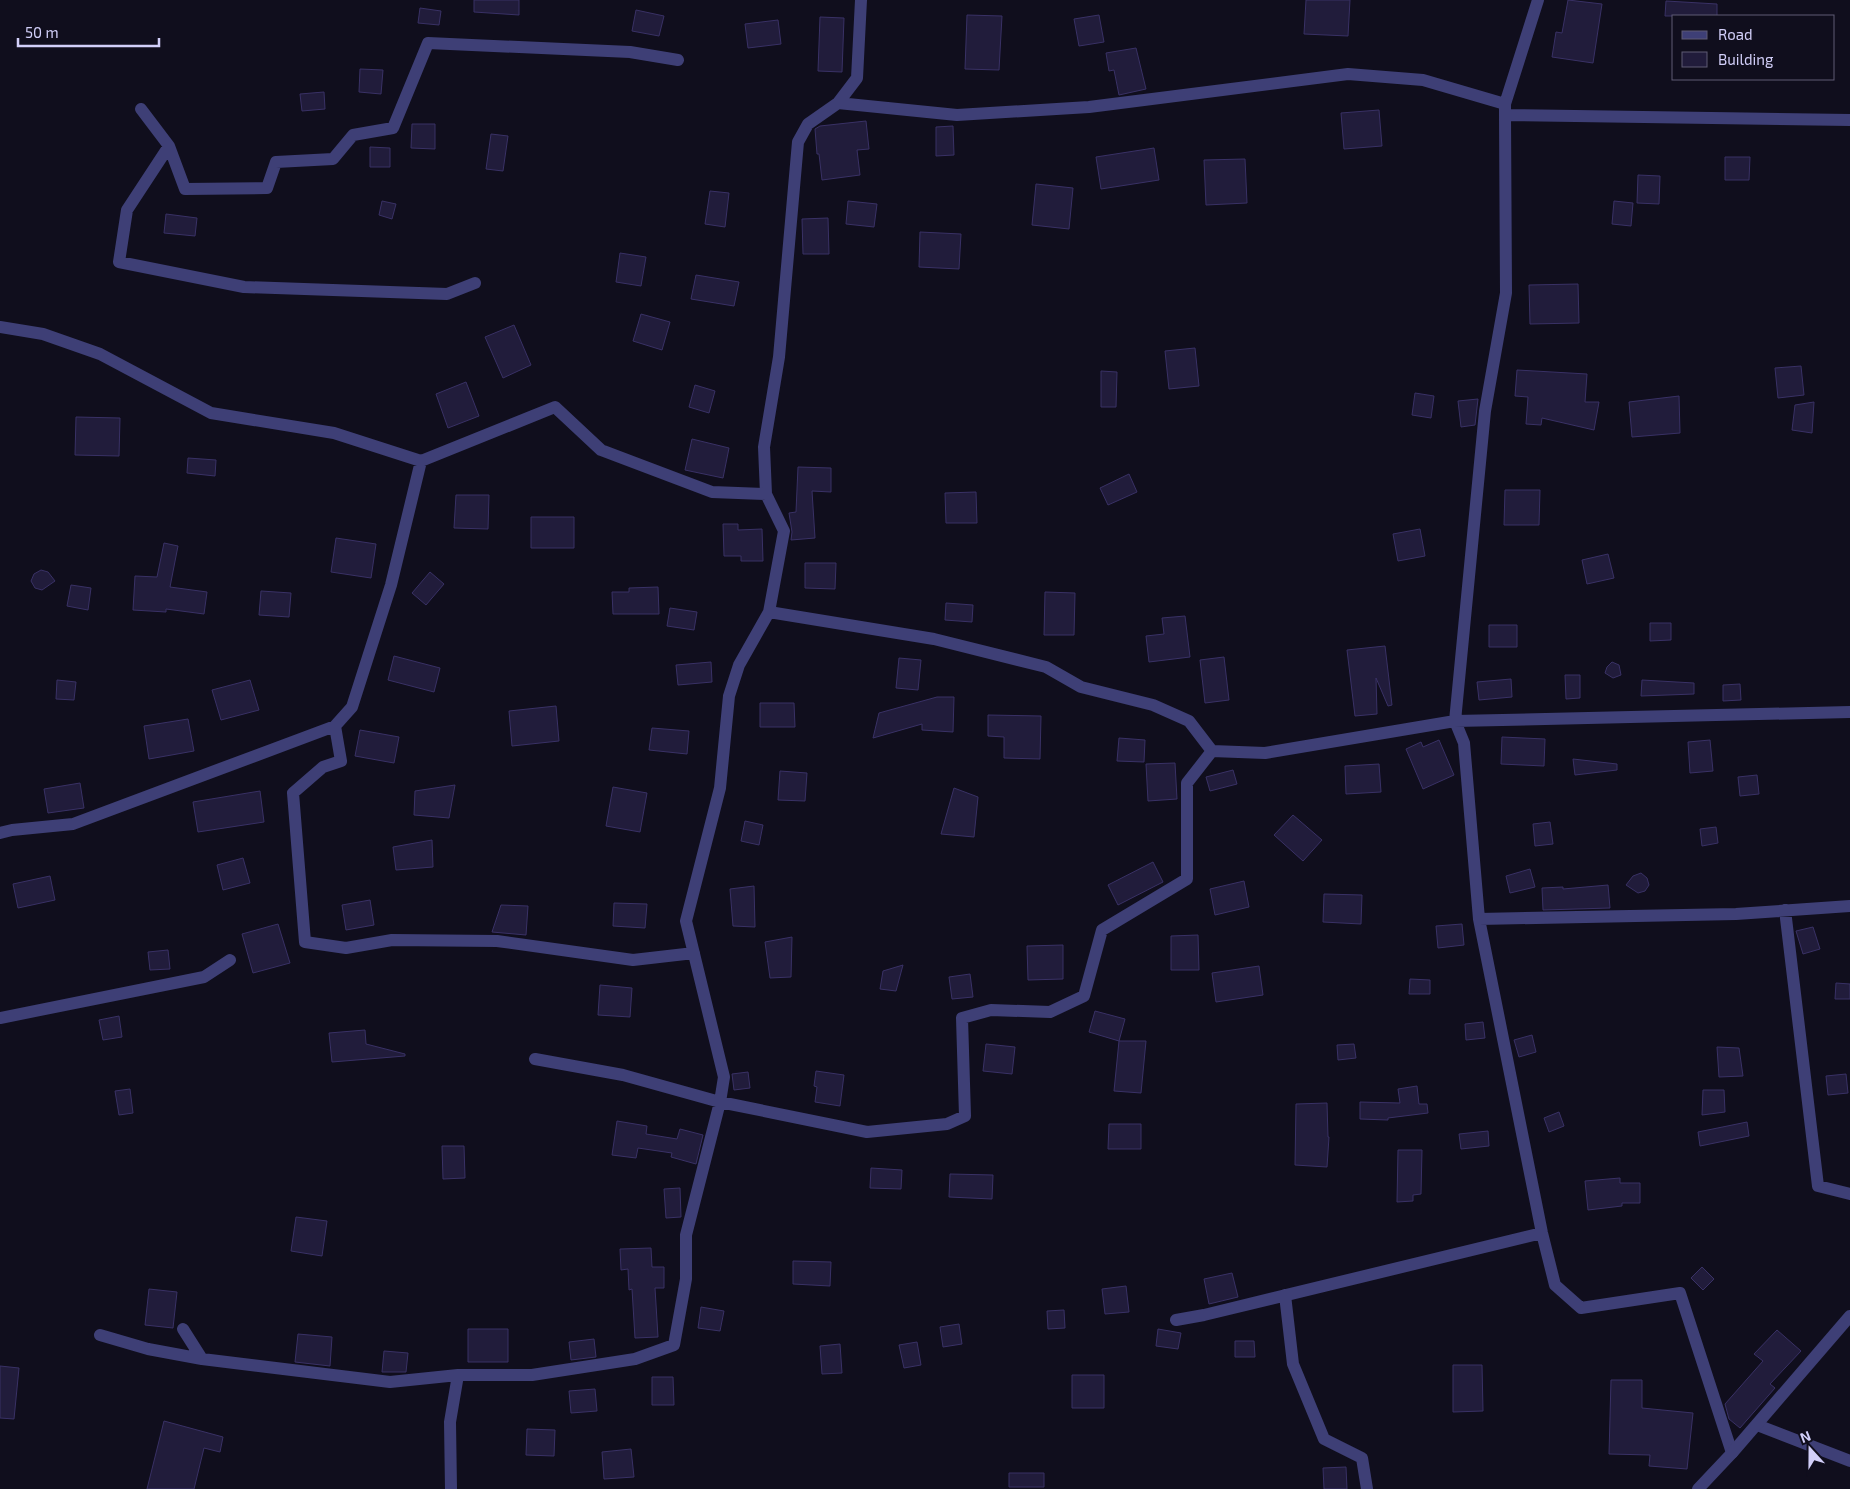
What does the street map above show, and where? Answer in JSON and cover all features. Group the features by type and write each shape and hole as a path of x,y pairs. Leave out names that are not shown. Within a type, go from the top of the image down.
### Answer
{"street":[{"path":"100,1335 148,1349 202,1359 390,1382 458,1375 532,1375 635,1359 674,1345 686,1279 686,1235 720,1102 724,1077 686,921 720,788 729,696 740,665 769,612 784,531 766,494 764,447 779,357 798,142 808,124 838,103 858,78 861,0"},
{"path":"1538,0 1505,110 1506,293 1485,411 1455,721 1464,743 1479,919 1554,1285 1581,1308 1680,1293 1732,1453"},
{"path":"141,109 169,146 185,189 267,188 276,162 333,159 353,135 393,128 428,43 630,52 678,60"},
{"path":"838,103 957,116 1090,108 1348,74 1423,80 1505,110 1850,120"},
{"path":"169,146 127,210 119,262 244,287 447,294 475,283"},
{"path":"0,327 43,334 100,354 211,413 334,433 421,460 555,408 601,450 712,492 766,494"},
{"path":"0,834 12,830 73,824 335,726 352,707 355,698 391,585 421,460"},
{"path":"769,612 934,639 1046,667 1081,687 1153,705 1189,721 1212,751"},
{"path":"1212,751 1265,753 1455,721 1850,712"},
{"path":"335,726 341,761 323,767 293,793 305,942 346,948 392,940 498,941 633,960 694,952"},
{"path":"535,1059 624,1075 720,1102 866,1132 947,1124 965,1116 962,1018 991,1010 1050,1012 1084,996 1102,930 1187,879 1187,783 1212,751"},
{"path":"1479,919 1736,914 1850,906"},
{"path":"1785,910 1818,1186 1850,1194"},
{"path":"0,1018 204,977 230,960"},
{"path":"1176,1320 1204,1315 1542,1233"},
{"path":"1285,1295 1293,1364 1324,1440 1362,1458 1367,1489"},
{"path":"1698,1489 1732,1453 1850,1316"},
{"path":"183,1329 202,1359"},
{"path":"451,1489 450,1422 458,1375"},
{"path":"1757,1424 1850,1461"}],"building":[{"path":"474,0 519,0 519,15 474,12"},
{"path":"1306,0 1350,0 1348,36 1304,34"},
{"path":"1568,0 1602,4 1593,63 1552,57 1556,32 1562,33"},
{"path":"1666,1 1717,4 1717,15 1665,16"},
{"path":"420,8 441,11 439,25 418,23"},
{"path":"636,10 664,16 659,36 632,31"},
{"path":"967,15 1002,16 999,70 965,69"},
{"path":"1099,15 1104,42 1079,46 1074,19"},
{"path":"820,17 844,18 842,72 818,71"},
{"path":"778,20 781,44 748,48 745,24"},
{"path":"1136,48 1146,89 1119,95 1114,70 1109,71 1106,53"},
{"path":"360,69 383,70 381,94 359,92"},
{"path":"324,92 325,109 302,111 300,94"},
{"path":"1379,110 1382,146 1344,149 1341,113"},
{"path":"866,121 869,149 857,150 860,175 822,180 815,129 820,126"},
{"path":"412,124 435,124 435,149 411,148"},
{"path":"953,126 954,155 936,156 936,127"},
{"path":"491,134 508,136 503,171 486,169"},
{"path":"370,147 390,148 390,167 370,167"},
{"path":"1154,148 1159,180 1101,189 1096,157"},
{"path":"1725,157 1750,157 1749,180 1725,180"},
{"path":"1245,159 1247,203 1206,205 1204,160"},
{"path":"1638,175 1660,176 1659,204 1637,203"},
{"path":"1036,184 1073,188 1069,229 1032,225"},
{"path":"710,191 729,193 725,227 705,224"},
{"path":"382,201 396,204 392,219 379,215"},
{"path":"848,201 877,204 874,227 846,224"},
{"path":"1614,201 1633,203 1631,226 1612,224"},
{"path":"166,214 197,218 195,236 164,233"},
{"path":"828,218 829,254 803,254 802,219"},
{"path":"920,232 961,234 959,269 919,267"},
{"path":"620,253 646,257 641,286 616,282"},
{"path":"696,275 739,282 734,306 691,299"},
{"path":"1578,284 1579,323 1530,324 1529,285"},
{"path":"641,314 670,322 662,350 633,341"},
{"path":"514,325 531,365 503,378 485,337"},
{"path":"1195,348 1199,386 1169,389 1165,351"},
{"path":"1801,366 1804,395 1778,398 1775,368"},
{"path":"1517,370 1587,374 1585,402 1599,402 1594,430 1542,418 1541,425 1526,424 1528,397 1515,396"},
{"path":"1101,371 1117,372 1116,407 1101,407"},
{"path":"466,382 479,416 448,428 436,394"},
{"path":"695,385 715,391 709,413 689,407"},
{"path":"1415,393 1434,396 1431,418 1412,415"},
{"path":"1679,396 1680,433 1632,437 1629,402"},
{"path":"1478,399 1475,425 1461,427 1458,401"},
{"path":"1814,402 1812,433 1792,430 1795,405"},
{"path":"76,417 120,418 119,456 75,455"},
{"path":"692,439 729,448 723,478 685,470"},
{"path":"188,458 216,460 215,476 187,473"},
{"path":"798,467 831,468 831,492 812,491 815,538 791,540 792,532 789,513 796,512"},
{"path":"1129,474 1137,492 1108,505 1100,488"},
{"path":"1505,490 1540,490 1539,525 1504,525"},
{"path":"976,492 977,523 946,523 945,493"},
{"path":"456,495 489,495 488,529 454,528"},
{"path":"531,517 574,517 574,548 531,548"},
{"path":"723,524 738,524 738,530 762,529 763,561 741,561 741,556 724,556"},
{"path":"1420,529 1425,556 1398,561 1393,534"},
{"path":"336,538 376,544 371,578 331,572"},
{"path":"164,543 178,546 170,587 207,592 204,614 166,609 166,612 133,610 135,576 157,577"},
{"path":"1608,554 1614,578 1587,584 1582,560"},
{"path":"805,563 836,563 835,589 805,588"},
{"path":"41,570 48,572 55,581 42,590 35,588 31,581 34,574"},
{"path":"430,572 444,584 426,605 412,593"},
{"path":"71,585 91,588 88,610 67,606"},
{"path":"658,587 659,614 613,614 612,592 629,592 629,588"},
{"path":"261,591 291,593 289,617 259,615"},
{"path":"1045,592 1075,593 1074,635 1044,635"},
{"path":"946,603 973,605 972,622 945,620"},
{"path":"670,608 697,612 694,630 667,626"},
{"path":"1185,616 1190,657 1149,662 1146,636 1164,634 1162,618"},
{"path":"1650,623 1671,623 1671,640 1650,641"},
{"path":"1489,625 1517,625 1517,647 1489,647"},
{"path":"1385,646 1392,705 1388,706 1376,678 1377,714 1355,716 1347,650"},
{"path":"394,656 440,668 434,692 388,680"},
{"path":"1224,657 1229,700 1205,703 1200,660"},
{"path":"899,658 921,660 918,690 896,688"},
{"path":"711,662 712,682 678,685 676,665"},
{"path":"1612,662 1619,665 1621,675 1613,678 1605,673 1607,667"},
{"path":"1565,675 1580,675 1580,698 1566,699"},
{"path":"1511,679 1512,697 1479,700 1477,682"},
{"path":"57,680 76,682 74,700 56,699"},
{"path":"250,680 259,710 221,720 212,690"},
{"path":"1642,680 1694,683 1694,694 1641,696"},
{"path":"1740,684 1741,700 1723,701 1723,685"},
{"path":"937,697 954,697 953,732 922,730 922,724 873,738 879,713"},
{"path":"760,703 794,703 795,727 760,727"},
{"path":"556,706 559,741 512,746 509,711"},
{"path":"988,715 1041,716 1040,759 1004,758 1004,737 988,736"},
{"path":"188,719 194,751 149,759 144,726"},
{"path":"652,728 689,731 687,754 649,750"},
{"path":"360,730 399,737 394,763 355,756"},
{"path":"1502,737 1545,739 1544,766 1501,764"},
{"path":"1119,738 1145,740 1144,762 1117,761"},
{"path":"1439,740 1454,775 1423,789 1406,749 1421,742 1423,747"},
{"path":"1710,740 1713,771 1690,773 1688,742"},
{"path":"1573,759 1617,764 1617,770 1575,775"},
{"path":"1175,763 1177,799 1148,801 1146,764"},
{"path":"1379,764 1381,792 1346,794 1345,766"},
{"path":"1233,770 1237,784 1210,791 1206,777"},
{"path":"780,771 807,773 805,801 778,800"},
{"path":"1757,775 1759,794 1740,796 1738,777"},
{"path":"80,783 84,808 48,813 44,789"},
{"path":"455,785 449,818 414,815 415,791"},
{"path":"613,787 647,793 640,832 606,826"},
{"path":"954,788 978,797 974,837 941,834"},
{"path":"260,791 264,822 198,832 193,802"},
{"path":"1293,815 1322,840 1303,861 1274,835"},
{"path":"745,821 763,825 759,845 741,841"},
{"path":"1550,822 1553,844 1535,846 1533,824"},
{"path":"1716,827 1718,843 1702,846 1700,829"},
{"path":"432,840 433,867 396,870 393,847"},
{"path":"243,858 250,883 223,890 217,865"},
{"path":"1153,862 1163,882 1118,905 1108,885"},
{"path":"1530,869 1535,887 1510,893 1506,876"},
{"path":"1641,873 1647,878 1649,885 1645,891 1638,893 1626,885 1633,876"},
{"path":"50,876 55,900 18,908 13,884"},
{"path":"1244,881 1249,907 1215,915 1210,889"},
{"path":"1608,885 1610,908 1543,910 1542,888 1563,887 1563,889"},
{"path":"754,886 755,927 733,926 730,889"},
{"path":"1324,894 1362,895 1361,924 1323,922"},
{"path":"370,900 374,925 346,930 342,905"},
{"path":"614,903 647,904 645,928 613,926"},
{"path":"501,905 528,906 526,935 492,932"},
{"path":"278,924 290,963 253,973 242,934"},
{"path":"1462,924 1464,945 1438,948 1436,926"},
{"path":"1813,927 1820,949 1803,954 1796,931"},
{"path":"1198,935 1199,970 1171,970 1171,936"},
{"path":"792,937 791,977 770,978 765,942"},
{"path":"1063,945 1063,979 1028,980 1027,946"},
{"path":"168,950 170,969 150,970 148,952"},
{"path":"903,965 896,991 880,989 883,971"},
{"path":"1259,966 1263,995 1216,1002 1212,973"},
{"path":"970,974 973,997 952,999 949,977"},
{"path":"1410,979 1430,980 1430,994 1409,994"},
{"path":"1836,983 1850,984 1850,999 1835,999"},
{"path":"600,985 632,988 630,1017 598,1015"},
{"path":"1095,1011 1125,1019 1119,1041 1089,1032"},
{"path":"119,1016 122,1037 103,1040 99,1020"},
{"path":"1483,1022 1485,1038 1466,1040 1465,1024"},
{"path":"365,1030 366,1044 405,1054 405,1056 332,1062 329,1033"},
{"path":"1532,1035 1536,1052 1519,1057 1514,1040"},
{"path":"1119,1041 1146,1041 1141,1093 1114,1091"},
{"path":"986,1044 1015,1047 1012,1074 983,1071"},
{"path":"1354,1044 1356,1058 1338,1060 1337,1045"},
{"path":"1717,1047 1739,1048 1743,1076 1719,1077"},
{"path":"816,1071 844,1075 840,1106 815,1102 817,1087 814,1086"},
{"path":"748,1072 750,1088 734,1090 732,1074"},
{"path":"1846,1074 1848,1093 1828,1095 1826,1076"},
{"path":"1417,1086 1419,1104 1427,1104 1428,1113 1388,1118 1388,1120 1360,1119 1360,1102 1400,1103 1398,1089"},
{"path":"130,1089 133,1113 119,1115 115,1091"},
{"path":"1703,1090 1724,1090 1725,1112 1702,1115"},
{"path":"1327,1103 1329,1137 1327,1167 1295,1165 1296,1104"},
{"path":"1559,1112 1564,1126 1549,1132 1544,1118"},
{"path":"617,1121 647,1126 646,1134 677,1139 680,1129 703,1135 696,1164 671,1157 672,1153 638,1148 636,1158 612,1155"},
{"path":"1747,1122 1749,1136 1700,1146 1698,1132"},
{"path":"1109,1124 1141,1124 1141,1149 1108,1149"},
{"path":"1488,1131 1489,1146 1461,1149 1459,1134"},
{"path":"442,1146 464,1146 465,1178 443,1179"},
{"path":"1398,1150 1422,1150 1421,1194 1413,1195 1413,1201 1397,1202"},
{"path":"871,1168 902,1170 901,1189 870,1188"},
{"path":"950,1174 993,1175 992,1199 949,1197"},
{"path":"1620,1178 1620,1183 1640,1183 1640,1203 1622,1203 1622,1206 1588,1210 1585,1181"},
{"path":"680,1188 681,1217 666,1218 664,1189"},
{"path":"296,1217 327,1221 322,1256 291,1251"},
{"path":"651,1248 652,1267 664,1267 664,1288 655,1288 658,1337 635,1338 632,1289 629,1290 628,1269 621,1270 620,1249"},
{"path":"793,1261 831,1262 830,1286 793,1284"},
{"path":"1702,1267 1714,1279 1703,1290 1691,1278"},
{"path":"1232,1273 1238,1297 1209,1304 1204,1279"},
{"path":"1126,1286 1129,1312 1105,1314 1102,1289"},
{"path":"149,1289 177,1292 173,1328 145,1325"},
{"path":"701,1307 724,1311 720,1331 698,1328"},
{"path":"1064,1310 1065,1328 1048,1329 1047,1311"},
{"path":"959,1324 962,1344 943,1347 940,1327"},
{"path":"468,1329 508,1329 508,1362 468,1362"},
{"path":"1158,1329 1181,1333 1178,1349 1156,1346"},
{"path":"1777,1330 1801,1351 1770,1384 1775,1388 1740,1428 1729,1419 1725,1404 1763,1361 1754,1354"},
{"path":"298,1334 332,1337 330,1366 295,1362"},
{"path":"594,1339 596,1357 571,1360 569,1342"},
{"path":"1235,1341 1254,1341 1255,1357 1235,1357"},
{"path":"917,1342 921,1365 904,1368 899,1345"},
{"path":"840,1344 842,1373 822,1374 820,1346"},
{"path":"384,1351 408,1353 406,1372 382,1372"},
{"path":"1453,1365 1482,1365 1483,1411 1453,1412"},
{"path":"0,1366 19,1368 14,1419 0,1418"},
{"path":"1072,1375 1104,1375 1104,1408 1072,1408"},
{"path":"652,1377 673,1377 674,1405 652,1405"},
{"path":"1611,1380 1642,1380 1642,1408 1693,1413 1687,1469 1649,1466 1650,1455 1609,1454"},
{"path":"595,1389 597,1411 571,1413 569,1391"},
{"path":"164,1421 223,1437 220,1452 204,1448 194,1489 147,1489"},
{"path":"527,1429 555,1430 554,1456 526,1455"},
{"path":"631,1449 634,1477 604,1479 602,1452"},
{"path":"1346,1467 1347,1489 1324,1489 1323,1468"},
{"path":"1009,1473 1044,1473 1044,1487 1009,1487"}]}
